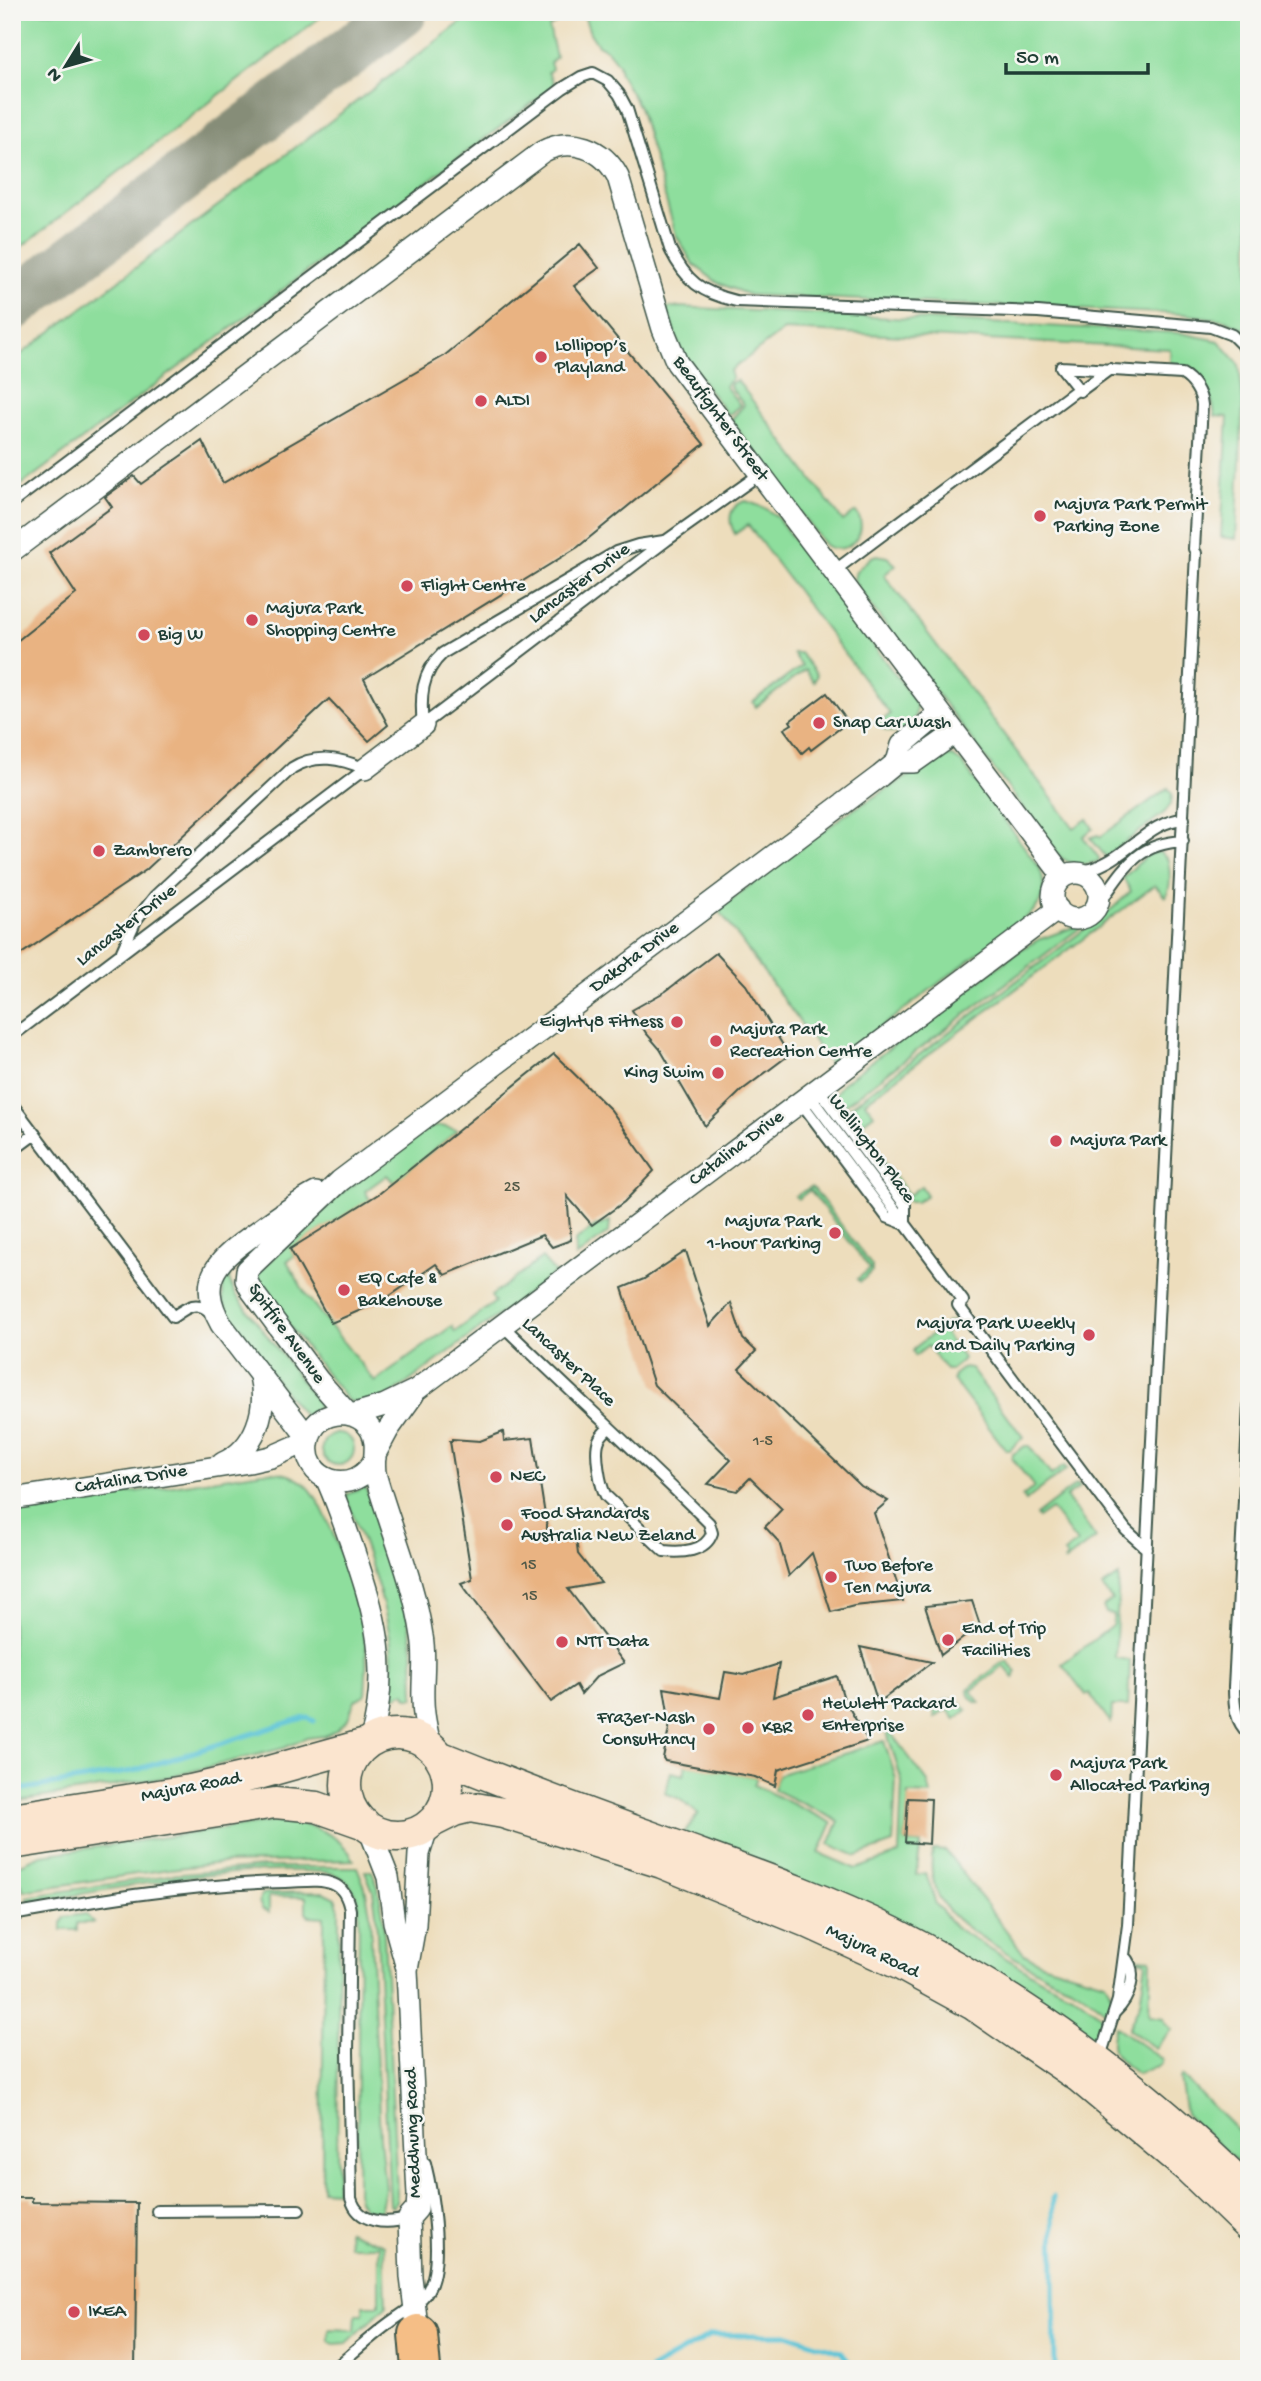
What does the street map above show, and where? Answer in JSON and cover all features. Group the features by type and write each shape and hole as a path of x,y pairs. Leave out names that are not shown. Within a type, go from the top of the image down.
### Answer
{"main road":[{"path":"402,1734 417,1738 435,1752 447,1779 447,1790 440,1813 430,1824 419,1831 398,1836 377,1832 366,1825 351,1806 346,1784 352,1762 368,1743 385,1736 402,1734"},
{"name":"Majura Road","path":"12,1818 190,1790 255,1776 368,1743"},
{"name":"Majura Road","path":"435,1752 756,1874 891,1931 985,1983 1099,2061 1249,2192"},
{"name":"Majura Road","path":"12,1844 275,1803 317,1807 366,1825"},
{"name":"Majura Road","path":"430,1824 454,1811 470,1807 503,1813 662,1863 807,1922 901,1965 972,2004 1080,2078 1188,2168 1249,2227"}],"street":[{"name":"Beaufighter Street","path":"12,551 542,152 559,146 582,146 607,161 618,177 666,339 677,363 955,733 1070,874"},
{"name":"Dakota Drive","path":"340,1181 897,762 902,745 940,713"},
{"path":"365,769 423,725"},
{"name":"Dakota Drive","path":"897,762 914,762 955,733"},
{"path":"1070,874 1090,877 1096,884 1099,898 1094,910 1087,916 1074,919 1063,915 1058,909 1053,899 1054,892 1058,882 1070,874"},
{"name":"Catalina Drive","path":"349,1414 385,1405 416,1390 1058,909"},
{"path":"340,1181 277,1216 222,1258 212,1274 209,1291 216,1315 224,1329 308,1440 310,1460 323,1477 365,1584 377,1630 380,1697 378,1714 368,1743"},
{"name":"Spitfire Avenue","path":"340,1181 249,1268 245,1276 252,1291 318,1380 349,1414"},
{"path":"213,1467 235,1457 253,1436 262,1404 260,1376"},
{"name":"Catalina Drive","path":"375,1456 388,1430 416,1390"},
{"path":"308,1440 315,1426 338,1413 361,1419 372,1432 376,1443 375,1475 419,1619 423,1644 424,1710 435,1752"},
{"name":"Catalina Drive","path":"12,1499 249,1462 271,1457 308,1440"},
{"path":"323,1477 336,1482 353,1480 366,1472 375,1456"},
{"name":"Catalina Drive","path":"249,1462 289,1466 323,1477"},
{"name":"Meddhung Road","path":"407,1970 415,1925 419,1854 430,1824"},
{"name":"Meddhung Road","path":"366,1825 388,1877 394,1922 407,1970 418,2204 409,2218 410,2333"}],"lane":[{"path":"12,503 563,88 593,73 608,80 624,100 670,249 680,269 695,285 715,296 736,301 1038,312 1211,327 1232,334 1249,352"},
{"path":"1079,390 1061,367 1182,374 1200,396 1202,405 1184,819 1128,1925 1114,2013 1099,2061"},
{"path":"834,571 1110,369"},
{"name":"Lancaster Drive","path":"423,725 760,474"},
{"path":"423,725 423,684 432,665 443,653 616,552 638,545 667,541"},
{"path":"122,951 136,920 155,897 292,768 305,761 323,758 340,760 365,769"},
{"name":"Lancaster Drive","path":"12,1036 365,769"},
{"path":"1070,874 1105,865 1160,826 1173,820 1184,819"},
{"path":"1094,910 1124,869 1142,853 1159,844 1182,841"},
{"name":"Wellington Place","path":"809,1095 905,1205 905,1224 887,1217 809,1095"},
{"path":"12,1104 173,1317 188,1306 200,1305 208,1310 224,1329"},
{"path":"12,1151 35,1134"},
{"path":"905,1224 963,1301 958,1305 965,1315 1126,1530 1147,1549"},
{"name":"Lancaster Place","path":"502,1325 609,1427 709,1524 712,1533 706,1544 698,1548 664,1551 606,1496 597,1446 609,1427"},
{"path":"1249,1406 1234,1687 1235,1710 1240,1724 1249,1734"},
{"path":"12,1915 216,1886 314,1881 338,1887 346,1896 350,1913 348,2052 351,2198 357,2211 369,2219 390,2222 409,2218"},
{"path":"334,2369 410,2333 432,2283 435,2251 433,2194 414,2123"},
{"path":"157,2211 299,2210"},
{"path":"410,2333 404,2304 411,2277"}],"green space":[{"path":"12,12 327,12 12,254"},
{"path":"475,12 552,12 556,23 549,27 556,57 550,63 552,69 548,72 555,86 12,492 12,361"},
{"path":"583,12 1249,12 1249,331 1225,320 1183,314 749,295 718,283 693,264 676,235 639,107 620,74 618,64 606,49 598,45 590,33"},
{"path":"666,308 1181,333 1219,341 1239,364 1243,402 1236,539 1221,537 1228,417 1215,416 1202,380 1189,369 1170,363 1170,349 784,330 730,371 732,378 725,386 740,405 727,414 682,353"},
{"path":"737,380 843,521 856,512 861,528 854,542 841,548 825,545 731,420 744,405 730,387 731,383"},
{"path":"746,501 765,508 776,516 915,701 915,718 906,729 892,732 878,724 890,714 748,525 735,534 731,514 736,506"},
{"path":"877,555 887,557 896,565 884,575 1074,828 1087,819 1093,828 1083,837 1099,861 1079,864 1060,857 857,587 854,579 856,571"},
{"path":"793,653 800,653 817,675 814,682 805,670 756,707 753,702 802,666"},
{"path":"942,756 951,756 962,763 1039,867 1044,886 1042,898 1030,914 831,1065 718,909 846,814"},
{"path":"1168,788 1172,794 1171,804 1165,812 1106,857 1090,838 1098,835 1100,837"},
{"path":"1156,852 1168,860 1170,884 1165,897 1155,885 865,1102 874,1114 857,1127 909,1195 921,1186 927,1195 916,1202 909,1202 843,1114 845,1111 1114,907 1131,891 1123,878 1147,855"},
{"path":"1088,922 838,1108 835,1094 843,1083 1023,948"},
{"path":"441,1126 458,1130 394,1183 387,1175 365,1191 370,1200 291,1249 294,1256 287,1261 306,1295 375,1382 452,1326 455,1332 495,1302 491,1296 542,1258 555,1273 391,1395 369,1402 352,1402 347,1400 262,1291 258,1281 259,1271 340,1194 428,1128"},
{"path":"811,1187 872,1266 872,1272 860,1282 857,1279 870,1269 810,1190 798,1199 795,1196"},
{"path":"610,1221 609,1232 576,1257 575,1241 595,1227"},
{"path":"227,1267 231,1269 229,1280 234,1292 319,1404 305,1417 232,1323 223,1300 223,1280"},
{"path":"954,1321 957,1324 945,1334 963,1358 961,1362 951,1370 946,1370 928,1346 915,1356 913,1351 917,1346 948,1322"},
{"path":"964,1367 970,1368 1023,1437 1010,1450 1006,1450 953,1380 954,1375"},
{"path":"338,1433 350,1437 354,1449 350,1461 338,1465 326,1461 322,1449 326,1437"},
{"path":"1029,1446 1051,1475 1064,1466 1067,1469 1025,1501 1022,1497 1034,1487 1012,1458 1013,1454"},
{"path":"262,1472 286,1474 307,1486 324,1513 342,1556 361,1621 366,1657 365,1695 355,1700 348,1719 325,1736 307,1738 284,1748 169,1777 12,1802 12,1511"},
{"path":"1077,1484 1080,1487 1066,1497 1096,1538 1064,1562 1067,1556 1064,1553 1077,1543 1051,1509 1038,1518 1036,1515"},
{"path":"364,1488 405,1601 413,1648 414,1698 408,1698 405,1693 392,1697 392,1652 387,1619 346,1497 347,1494"},
{"path":"1119,1576 1115,1658 1130,1660 1128,1706 1112,1706 1111,1723 1089,1693 1086,1695 1062,1664 1112,1626 1114,1614 1106,1613 1103,1607 1112,1600 1102,1587"},
{"path":"1007,1661 1016,1671 1015,1677 1004,1666 971,1691 980,1703 973,1700 968,1689"},
{"path":"949,1699 959,1701 967,1710 955,1719 947,1709 935,1718 938,1706"},
{"path":"887,1728 928,1782 931,1795 909,1794 905,1842 921,1844 916,1875 926,1874 936,1904 956,1928 1044,1981 1074,1995 1107,2020 1099,2044 684,1834 698,1814 680,1799 665,1793 671,1772 684,1775 686,1764 757,1777 754,1785 832,1823 819,1853 856,1869 899,1854 902,1782"},
{"path":"884,1741 896,1779 893,1843 857,1856 829,1844 839,1821 774,1790 777,1775"},
{"path":"270,1822 295,1823 319,1829 339,1841 354,1860 222,1863 23,1891 22,1884 12,1886 12,1868 41,1855"},
{"path":"933,1850 946,1851 1024,1954 1041,1963 1105,1982 1114,1998 1109,2014 1078,1991 1030,1967 958,1920 939,1898 934,1884"},
{"path":"265,1867 357,1867 365,1887 370,1913 380,2137 385,2189 380,2212 365,2209 357,2192 359,1908 356,1894 344,1879 325,1872 214,1874 31,1902 26,1897 170,1875"},
{"path":"365,1871 372,1871 383,1915 397,2193 392,2207 376,1913 373,1891"},
{"path":"323,1892 335,1898 339,1909 337,2191 322,2190 324,1917 309,1916 306,1913 306,1897 269,1896 269,1912 262,1909 259,1902 261,1895 267,1893"},
{"path":"86,1914 93,1923 77,1923 77,1930 62,1930 65,1917"},
{"path":"1135,1959 1151,1959 1149,2015 1164,2017 1172,2030 1155,2048 1128,2029 1140,2003 1146,1962"},
{"path":"1115,2026 1163,2060 1160,2065 1137,2074 1124,2064 1113,2049"},
{"path":"1182,2076 1249,2142 1249,2173 1186,2115 1180,2078"},
{"path":"348,2231 384,2245 386,2306 347,2343 334,2344 329,2341 329,2329 355,2330 356,2314 363,2314 363,2305 379,2305 379,2246 349,2246"}],"building":[{"name":"Majura Park Shopping Centre","path":"580,244 599,268 574,286 704,444 578,547 364,679 388,725 369,741 329,699 146,870 12,960 12,645 76,594 49,553 112,507 105,497 134,476 141,484 202,441 223,483 444,356"},
{"name":"Snap Car Wash","path":"827,693 848,722 811,750 809,747 802,753 784,729 792,724 790,721"},
{"name":"Majura Park Recreation Centre","path":"716,953 746,985 789,1055 741,1091 705,1126 660,1049 632,1010 666,991"},
{"path":"554,1054 611,1110 654,1171 624,1202 592,1225 567,1196 571,1240 552,1247 542,1235 445,1275 436,1264 384,1300 331,1323 290,1249 380,1193"},
{"path":"686,1251 710,1326 731,1303 743,1339 756,1351 739,1369 861,1486 888,1501 874,1513 903,1601 854,1606 831,1612 812,1553 789,1576 779,1542 765,1527 782,1509 750,1478 737,1491 708,1484 731,1460 654,1385 622,1288 644,1279"},
{"path":"503,1432 504,1441 533,1438 549,1541 576,1538 578,1554 601,1583 568,1589 624,1663 597,1676 581,1694 576,1685 551,1702 461,1583 472,1579 450,1441 480,1441"},
{"name":"End of Trip Facilities","path":"972,1601 980,1625 941,1655 925,1606"},
{"path":"860,1647 932,1662 878,1703"},
{"path":"779,1664 773,1697 837,1676 844,1699 868,1741 778,1770 775,1786 755,1777 665,1761 663,1758 670,1724 664,1688 720,1698 725,1672 744,1675"},
{"path":"908,1798 931,1799 929,1844 905,1842"},
{"name":"IKEA","path":"12,2198 32,2198 32,2202 137,2203 135,2369 12,2369"}],"waterway":[{"path":"12,1791 133,1771 299,1719 308,1718 314,1721"},
{"path":"1053,2197 1055,2369"},
{"path":"651,2369 711,2335 790,2335 841,2352 855,2369"}],"taxiway":[{"path":"12,306 402,12"}],"place":[{"name":"Lollipop’s Playland","path":"541,357"},
{"name":"ALDI","path":"481,401"},
{"name":"Majura Park Permit Parking Zone","path":"1040,516"},
{"name":"Flight Centre","path":"407,586"},
{"name":"Majura Park Shopping Centre","path":"252,620"},
{"name":"Big W","path":"144,635"},
{"name":"Snap Car Wash","path":"819,723"},
{"name":"Zambrero","path":"99,851"},
{"name":"Eighty8 Fitness","path":"677,1022"},
{"name":"Majura Park Recreation Centre","path":"716,1041"},
{"name":"King Swim","path":"718,1073"},
{"name":"Majura Park","path":"1056,1141"},
{"name":"Majura Park 1-hour Parking","path":"835,1233"},
{"name":"EQ Cafe & Bakehouse","path":"344,1290"},
{"name":"Majura Park Weekly and Daily Parking","path":"1089,1335"},
{"name":"NEC","path":"496,1477"},
{"name":"Food Standards Australia New Zeland","path":"507,1525"},
{"name":"Two Before Ten Majura","path":"831,1577"},
{"name":"End of Trip Facilities","path":"948,1640"},
{"name":"NTT Data","path":"562,1642"},
{"name":"Hewlett Packard Enterprise","path":"808,1715"},
{"name":"KBR","path":"748,1728"},
{"name":"Frazer-Nash Consultancy","path":"709,1729"},
{"name":"Majura Park Allocated Parking","path":"1056,1775"},
{"name":"IKEA","path":"74,2312"}]}
